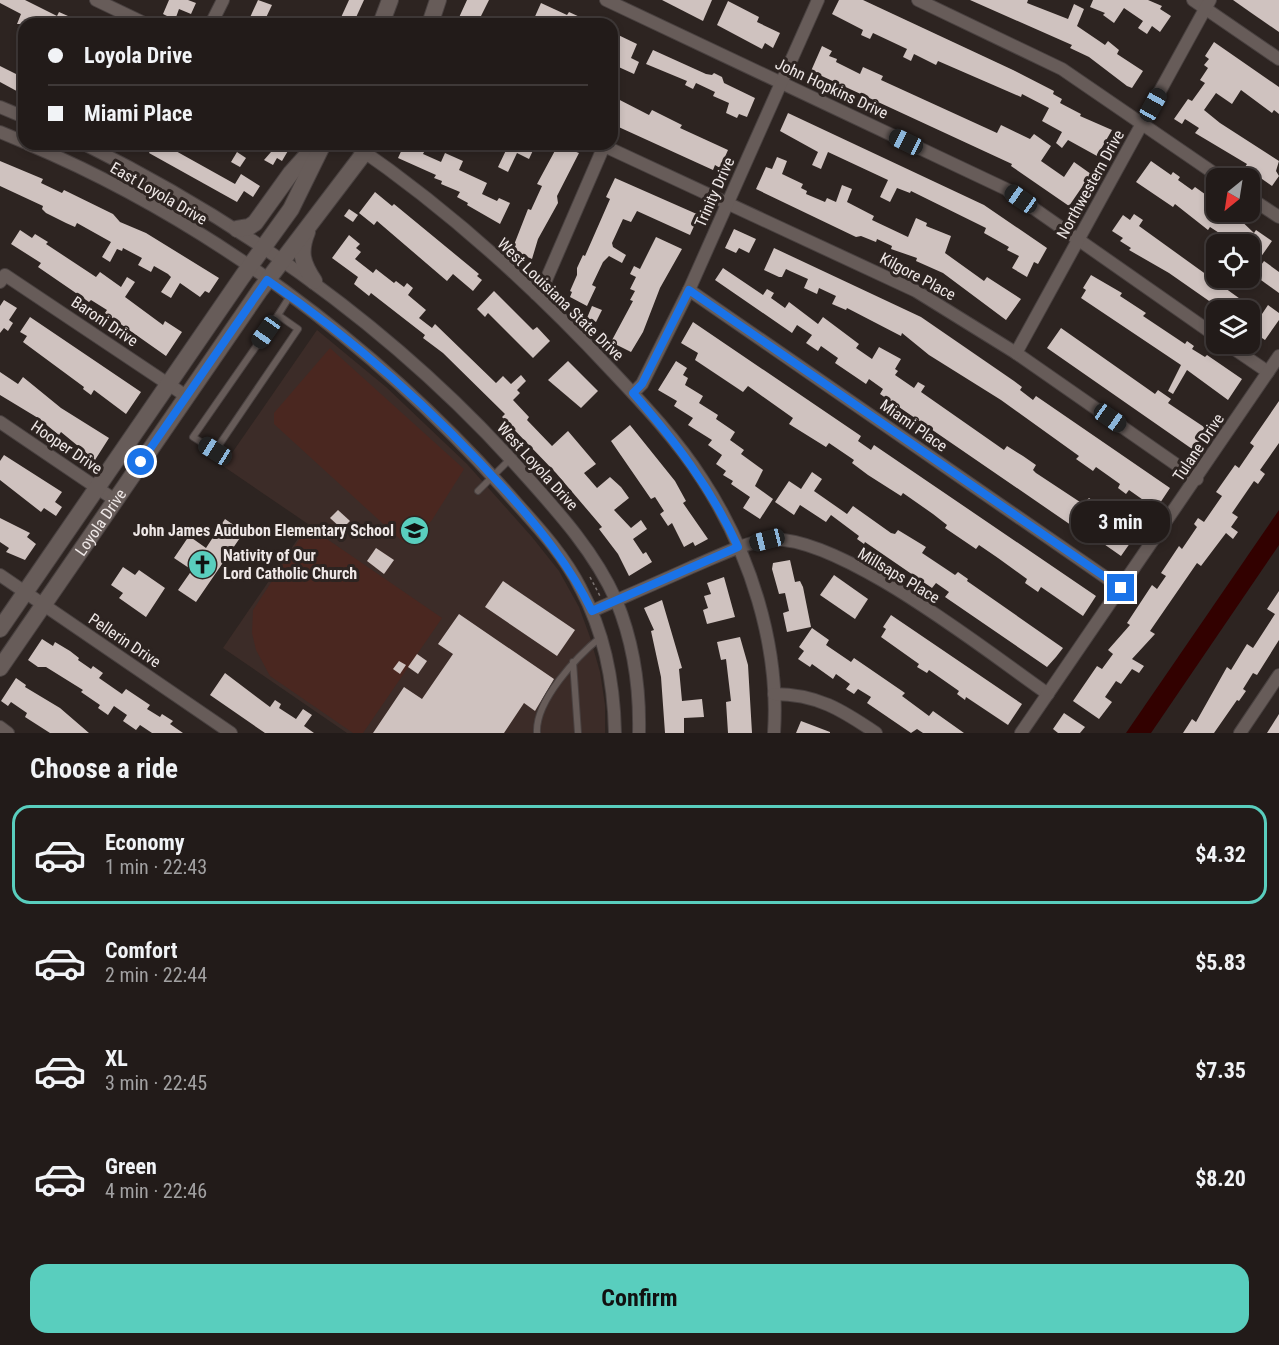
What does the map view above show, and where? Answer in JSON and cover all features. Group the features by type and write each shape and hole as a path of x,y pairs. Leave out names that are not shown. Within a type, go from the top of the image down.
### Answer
{"main road":[{"path":"383,18 390,0"},
{"path":"432,18 438,0"},
{"path":"237,229 249,227 255,223 291,172 311,150"},
{"name":"Loyola Drive","path":"0,629 265,247 302,189 320,150"},
{"name":"Loyola Drive","path":"0,668 282,258 361,150"},
{"path":"312,219 301,251 305,268 314,281"}],"street":[{"path":"96,0 134,18"},
{"path":"214,18 223,0"},
{"name":"John Hopkins Drive","path":"606,0 1006,189 1206,329"},
{"name":"Trinity Drive","path":"633,393 642,384 689,290 818,0"},
{"path":"918,0 1062,69 1206,168"},
{"path":"1193,0 1208,4 1279,59"},
{"name":"Northwestern Drive","path":"1016,353 1208,4"},
{"path":"0,107 18,114"},
{"path":"0,132 18,140"},
{"name":"East Loyola Drive","path":"40,150 119,188 175,219 267,280"},
{"name":"East Loyola Drive","path":"95,150 166,187 237,229 314,281"},
{"name":"West Louisiana State Drive","path":"367,150 451,218 536,294 633,393 673,439 702,479 738,547 758,602 770,647 774,694 774,733"},
{"path":"536,294 543,287 600,150"},
{"name":"Kilgore Place","path":"613,150 916,291 1016,353 1197,479"},
{"path":"1260,205 1279,217"},
{"name":"Baroni Drive","path":"3,278 186,396"},
{"path":"267,280 378,366 450,432 492,475 559,554 580,586 601,636 613,687 615,733"},
{"name":"West Loyola Drive","path":"314,281 430,379 511,458 579,539 616,600 633,661 638,689 639,733"},
{"name":"Miami Place","path":"689,290 1121,588"},
{"path":"1242,354 1268,372"},
{"name":"Tulane Drive","path":"1021,733 1279,356"},
{"name":"Hooper Drive","path":"0,422 115,500"},
{"name":"Millsaps Place","path":"592,611 738,547 767,540 796,543 823,550 869,572 1048,694"},
{"name":"Pellerin Drive","path":"0,575 231,733"},
{"path":"1240,733 1279,675"},
{"path":"774,694 809,696 834,706 876,733"},
{"path":"0,727 8,733"}],"lane":[{"path":"278,315 298,329 215,451 193,437 290,296"},
{"path":"478,492 511,458"},
{"path":"537,733 536,720 573,661 601,636"},
{"path":"573,661 578,733"}],"shaded area":[{"name":"John James Audubon Elementary School","path":"317,330 386,387 467,464 559,571 579,607 600,672 605,705 605,733 347,733 223,648 308,524 223,466"},
{"path":"330,348 464,469 432,520 413,541 403,542 274,424 274,413"},
{"path":"1279,510 1279,545 1151,733 1126,733"},
{"path":"308,526 442,618 363,733 353,733 270,676 256,650 252,633 253,610"}],"building":[{"path":"0,0 25,0 57,16 59,12 72,18 19,18 21,14 0,3"},
{"path":"169,0 188,0 196,3 191,14 179,9 176,18 163,14"},
{"path":"258,0 272,5 266,18 250,18"},
{"path":"349,0 364,0 356,18 341,18"},
{"path":"467,0 489,0 480,18 459,18"},
{"path":"662,0 712,0 703,21"},
{"path":"839,0 863,0 1013,70 1054,91 1053,94 1062,99 1060,103 1081,114 1080,116 1112,130 1097,156 1068,140 1062,148 1056,143 1062,132 1042,121 1049,108 1022,94 1021,97 938,61 936,65 914,54 911,61 903,57 907,49 873,33 870,39 861,35 863,30 832,14"},
{"path":"970,0 1028,0 1027,3 1068,19 1074,4 1084,9 1077,26 1105,45 1108,41 1119,50 1117,54 1143,71 1132,88 1127,86 1089,57 1070,48 1072,45"},
{"path":"1093,0 1148,0 1162,6 1160,9 1171,16 1160,32 1152,26 1147,34 1138,28 1143,21 1124,8 1114,23 1103,15 1105,13 1090,7"},
{"path":"1233,0 1279,0 1279,32 1250,12"},
{"path":"728,1 759,17 757,22 780,33 773,48 765,43 762,49 717,25"},
{"path":"541,3 567,15 569,12 582,18 534,18"},
{"path":"618,35 637,44 631,58 639,62 634,74 618,67"},
{"path":"1214,42 1279,87 1279,114 1274,110 1272,113 1241,90 1232,104 1216,93 1204,110 1279,161 1276,171 1279,176 1272,186 1260,178 1260,168 1246,168 1247,164 1195,133 1199,128 1185,119 1182,124 1174,119 1188,99 1192,101 1205,83 1200,80 1208,68 1204,65 1209,59 1205,56"},
{"path":"822,46 832,51 829,56 837,59 836,62 860,74 863,67 883,76 881,80 997,133 1001,125 1030,139 1034,134 1051,146 1041,161 1064,177 1074,162 1091,174 1069,206 1011,166 1012,164 811,71"},
{"path":"653,50 706,74 714,73 722,77 724,83 755,98 747,117 739,114 737,118 726,113 729,103 713,96 715,92 696,83 693,89 685,85 687,81 646,64"},
{"path":"0,66 18,75 18,92 0,82"},
{"path":"618,99 649,115 652,110 682,125 680,128 728,150 720,168 715,165 713,170 618,127"},
{"path":"788,113 984,205 1047,248 1038,264 1034,262 1027,277 1012,268 1019,256 1007,250 1009,247 984,233 986,228 911,191 910,193 897,188 890,202 880,197 888,180 828,152 821,169 812,165 818,152 780,131"},
{"path":"151,150 174,150 235,184 241,174 260,186 253,197 244,191 237,202 149,153"},
{"path":"273,150 288,150 282,161 277,158 273,165 264,160"},
{"path":"402,150 425,150 423,154 441,162 445,153 463,161 459,170 487,183 482,194 497,201 499,198 510,203 500,224 467,205 468,203 457,197 460,192 441,184 442,181 434,178 436,175 398,158"},
{"path":"506,150 533,150 529,159 517,153 508,172 498,167"},
{"path":"555,150 571,150 579,153 557,196 558,203 538,239 532,259 512,250 528,209 531,210 542,186 537,184"},
{"path":"237,152 246,158 240,167 231,162"},
{"path":"777,157 787,161 782,174 803,184 801,188 807,191 806,194 825,202 827,198 836,202 842,185 852,189 847,202 874,216 872,220 908,237 916,218 927,223 926,226 951,236 945,253 984,281 987,277 1021,299 1006,320 943,273 916,261 917,258 891,249 892,246 877,239 876,242 861,236 856,237 756,189 766,167 772,169"},
{"path":"0,161 43,179 41,183 62,193 64,190 113,214 120,222 146,233 219,278 209,293 205,291 200,297 180,283 171,298 161,292 171,277 168,274 154,266 151,272 138,265 142,258 123,248 122,251 117,249 110,262 102,257 111,242 77,223 75,227 46,213 42,209 43,206 0,186"},
{"path":"1151,161 1171,175 1173,172 1180,177 1178,180 1192,190 1195,187 1206,195 1206,222 1242,222 1254,233 1256,230 1272,241 1260,258 1260,234 1221,234 1210,227 1208,230 1175,204 1173,207 1136,182"},
{"path":"615,178 699,215 690,235 637,211 631,222 623,219 612,243 613,247 626,255 622,263 609,256 603,262 592,285 596,287 587,306 570,297 572,292 570,291 577,275 577,268 583,255 585,256 610,199 606,197"},
{"path":"375,192 392,206 394,204 479,274 477,276 482,280 473,291 453,274 447,281 377,221 374,225 359,213"},
{"path":"349,209 358,215 353,222 344,216"},
{"path":"1134,214 1143,220 1139,226 1206,274 1206,288 1225,288 1242,300 1208,300 1169,273 1129,250 1131,248 1120,241 1123,238 1112,231 1123,215 1130,220"},
{"path":"734,229 756,239 749,253 739,248 736,253 725,248"},
{"path":"20,230 32,238 35,234 48,242 46,244 96,277 100,272 121,287 127,277 135,282 125,297 163,325 165,321 182,332 166,356 105,313 107,310 91,300 89,302 38,267 41,263 11,244"},
{"path":"349,235 360,244 356,248 361,252 355,259 373,273 376,269 394,283 396,281 404,287 407,283 413,288 408,295 426,310 419,318 432,328 435,324 496,383 503,376 511,384 521,375 526,381 517,390 520,393 513,400 529,417 527,420 552,446 568,431 596,464 584,473 597,488 610,477 621,487 629,498 614,510 631,528 641,520 647,529 633,539 643,554 646,552 652,562 629,576 618,554 599,529 602,527 556,473 502,417 505,414 443,353 423,338 425,335 371,293 369,296 354,284 358,277 332,258"},
{"path":"656,237 682,249 660,288 643,332 631,352 611,342 633,301 630,300 635,291 630,289 636,277 630,274 634,266 640,269"},
{"path":"774,248 921,317 1014,381 1022,387 1020,390 1033,400 1036,396 1170,488 1156,509 1129,490 1126,494 1118,488 1120,484 1096,467 1093,471 1076,459 1079,456 1001,400 929,355 902,333 901,336 847,308 846,310 832,304 836,296 819,288 817,294 804,288 808,279 786,269 782,277 764,270"},
{"path":"1264,261 1279,272 1279,293 1260,279 1260,267"},
{"path":"723,268 763,295 767,289 774,293 771,298 785,308 789,302 818,324 823,317 859,344 856,348 872,359 879,347 901,359 895,369 898,371 895,375 914,388 918,382 925,386 921,392 1004,450 1007,446 1023,456 1036,465 1033,470 1036,473 1083,504 1089,498 1097,504 1095,507 1135,536 1121,556 1101,542 1100,545 880,394 883,389 869,379 866,384 835,363 838,358 821,346 818,351 806,343 812,335 797,325 792,333 715,280"},
{"path":"1091,275 1122,293 1120,296 1146,313 1143,316 1185,344 1187,341 1194,346 1192,349 1205,357 1207,355 1242,379 1228,400 1187,370 1173,394 1168,391 1181,365 1081,298 1086,290 1083,288"},
{"path":"494,291 533,330 537,327 550,341 533,358 488,313 485,317 477,309"},
{"path":"4,300 17,308 9,320 13,323 8,331 4,328 0,333 0,306"},
{"path":"1268,305 1279,313 1279,320 1265,340 1260,337 1260,313 1262,314"},
{"path":"592,306 602,310 596,322 587,318"},
{"path":"30,317 141,392 126,414 94,390 91,395 83,389 84,387 23,342 27,336 20,332"},
{"path":"693,322 861,436 858,441 871,450 874,445 1096,596 1083,616 1041,587 1038,592 1025,583 1027,579 998,558 979,545 976,549 945,528 947,525 933,514 903,493 901,496 868,475 852,463 854,460 829,443 826,447 789,424 793,418 748,386 743,392 695,360 698,353 681,343"},
{"path":"1061,328 1155,394 1158,390 1171,399 1168,403 1207,429 1195,451 1047,348"},
{"path":"568,361 598,391 581,408 548,380"},
{"path":"676,361 687,368 683,375 688,378 685,385 703,396 699,403 718,415 716,419 735,432 730,440 744,450 741,454 763,470 755,486 773,499 760,519 743,508 750,497 731,484 733,481 723,475 726,471 716,464 722,455 708,445 712,440 688,425 693,418 674,406 677,401 658,390"},
{"path":"0,372 18,384 23,377 61,408 109,438 95,460 61,432 59,435 38,418 0,395"},
{"path":"1279,401 1279,443 1260,470 1265,474 1258,484 1254,481 1232,513 1238,517 1231,527 1238,532 1233,539 1226,533 1201,566 1197,563 1150,631 1155,634 1132,659 1144,666 1139,673 1132,669 1121,684 1116,681 1105,697 1112,702 1099,719 1073,701 1097,666 1102,669 1113,654 1108,650 1130,625 1127,623 1152,585 1157,589 1166,576 1161,573 1179,546 1182,549 1197,527 1194,524 1198,518 1204,522 1222,496 1216,492 1235,465 1239,468 1254,446 1250,443"},
{"path":"630,425 675,481 686,501 683,503 708,539 695,546 693,542 684,547 672,523 668,526 660,514 664,511 655,497 651,499 611,441"},
{"path":"4,455 62,492 55,502 62,507 56,516 44,508 41,512 0,480 0,461"},
{"path":"812,472 822,479 814,491 847,514 853,506 891,533 895,534 898,530 926,547 922,553 955,575 958,572 968,579 967,581 1063,648 1047,667 945,597 949,592 936,583 932,588 865,542 864,544 857,539 859,536 831,515 826,522 800,505 794,515 775,502 789,481 801,489"},
{"path":"1147,509 1155,515 1148,524 1140,518"},
{"path":"338,510 350,521 342,529 330,518"},
{"path":"0,518 30,533 27,537 36,544 25,560 6,552 9,548 0,542"},
{"name":"Nativity of Our Lord Catholic Church","path":"225,519 244,532 196,602 178,590 192,570 174,558 189,536 206,548"},
{"path":"376,548 394,560 384,574 367,561"},
{"path":"790,560 795,582 800,581 803,587 811,627 787,632 783,613 789,611 785,593 779,594 772,569 773,563"},
{"path":"123,567 135,575 139,570 165,588 146,617 119,598 123,593 111,585"},
{"path":"834,575 868,599 855,619 820,595"},
{"path":"724,577 735,617 707,624 703,610 708,608 704,596 711,594 707,583"},
{"path":"503,581 575,630 557,656 485,607"},
{"path":"1279,591 1279,640 1257,675 1253,673 1243,689 1246,691 1214,733 1183,733 1192,719 1196,722 1227,667 1231,670 1247,644 1253,648 1275,614 1267,609"},
{"path":"662,600 682,668 679,669 682,701 702,699 704,717 684,718 684,733 665,733 661,677 651,631 654,630 644,608"},
{"path":"459,614 554,679 535,711 524,703 504,733 373,733 404,687 422,699 453,654 438,644"},
{"path":"891,615 1022,704 1008,725 966,697 965,700 957,694 959,691 929,670 927,673 917,667 919,664 881,637 886,629 883,627"},
{"path":"812,628 829,640 826,645 851,662 854,658 905,693 902,696 929,716 933,711 964,733 923,733 917,729 911,733 867,703 871,697 858,689 854,694 846,689 850,684 836,674 833,679 812,664 810,667 798,659 804,651 799,647"},
{"path":"740,637 748,665 752,733 728,733 726,702 731,701 726,659 721,660 717,642"},
{"path":"42,639 53,646 55,642 70,651 91,669 93,666 103,673 99,678 122,694 126,689 150,705 147,709 160,717 162,714 173,721 170,724 183,733 152,733 140,725 136,730 123,721 127,715 114,706 108,715 98,708 100,705 81,692 83,690 46,667 38,667 28,660"},
{"path":"417,654 427,661 418,674 408,667"},
{"path":"399,661 406,665 400,674 393,669"},
{"path":"225,673 270,707 275,700 281,704 279,708 296,719 303,709 312,715 304,726 314,733 265,733 210,695"},
{"path":"16,678 26,685 25,687 60,708 89,733 50,733 25,717 27,713 11,702 8,706 1,701"},
{"path":"1064,713 1085,727 1080,733 1058,733 1053,729"},
{"path":"1279,714 1279,733 1267,733"},
{"path":"801,721 830,732 830,733 796,733"}],"place":[{"name":"John James Audubon Elementary School","path":"415,530"},
{"name":"Nativity of Our Lord Catholic Church","path":"202,564"}],"route":[{"path":"141,462 267,280 378,366 450,432 540,529 580,586 592,611 738,547 702,479 673,439 633,393 642,384 689,290 1121,588"}]}
